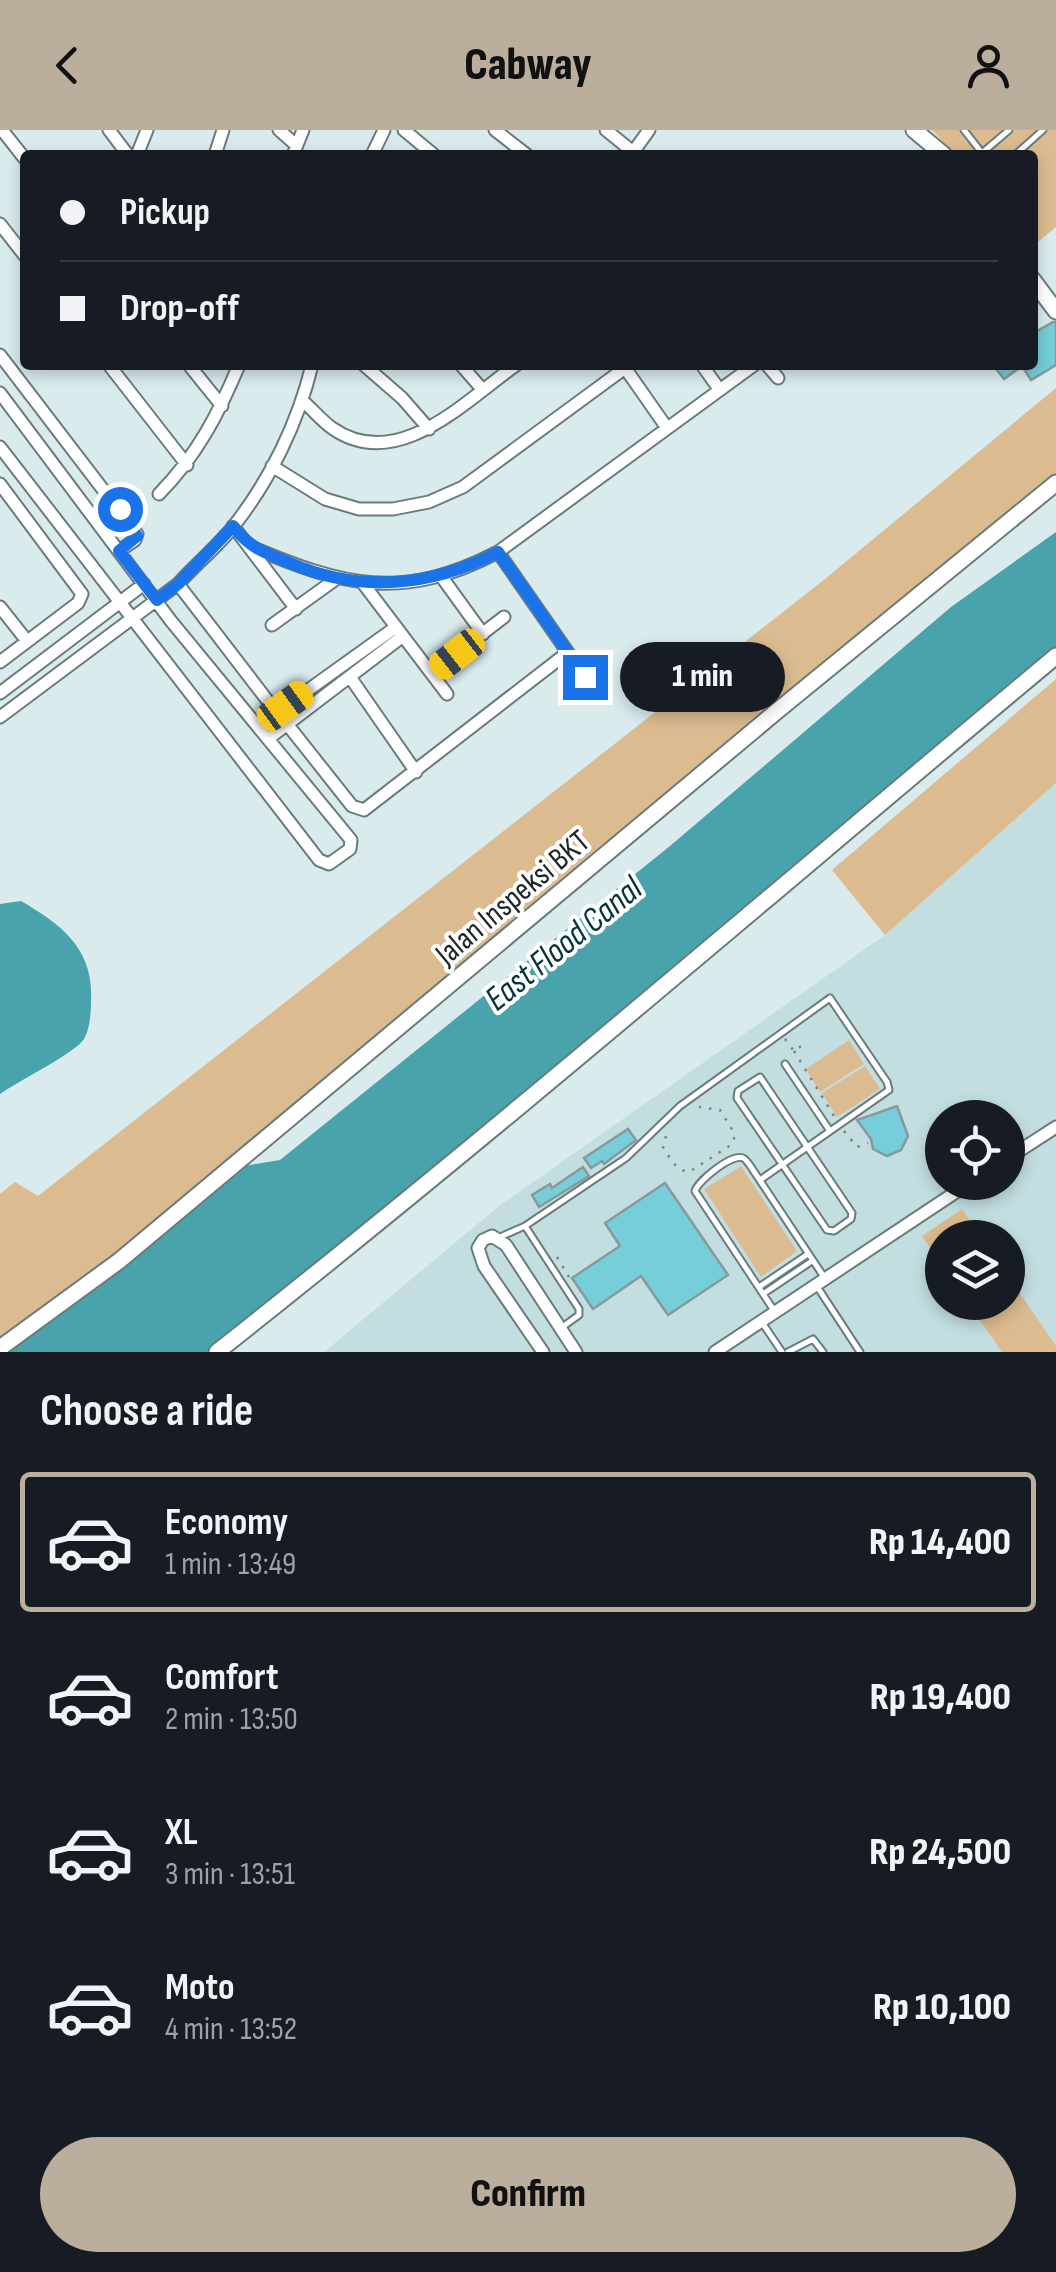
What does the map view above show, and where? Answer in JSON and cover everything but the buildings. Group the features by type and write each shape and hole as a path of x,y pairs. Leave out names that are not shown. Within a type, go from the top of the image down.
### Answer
{"street":[{"path":"2,130 20,153"},
{"path":"109,130 124,150"},
{"path":"279,130 294,150 303,130"},
{"path":"404,130 428,150"},
{"path":"495,130 521,150"},
{"path":"606,130 629,150"},
{"path":"914,130 938,150"},
{"path":"0,224 20,250"},
{"path":"1038,288 1056,311"},
{"path":"0,355 137,534 119,551"},
{"path":"114,370 187,465"},
{"path":"193,370 222,406"},
{"path":"159,494 187,465 222,406 236,370"},
{"path":"0,717 178,584 233,526 272,466 304,401 311,370"},
{"path":"370,370 402,398 428,429"},
{"path":"465,370 482,390"},
{"path":"304,401 332,428 356,440 383,444 428,429 509,370"},
{"path":"272,466 325,499 358,509 393,509 430,502 462,486 620,370"},
{"path":"626,370 667,428"},
{"path":"706,370 719,389"},
{"path":"249,546 336,579 399,584 441,576 498,552 747,370"},
{"path":"771,370 778,378"},
{"path":"0,392 144,584 352,842 350,850 332,863 320,860 0,447"},
{"path":"0,484 82,594 78,603 0,662"},
{"name":"Jalan Inspeksi BKT","path":"0,1348 134,1249 1056,484"},
{"path":"233,526 296,609"},
{"path":"498,552 585,677"},
{"path":"441,576 483,634"},
{"path":"272,625 336,579"},
{"path":"362,582 447,694"},
{"path":"0,692 144,584"},
{"path":"178,584 291,721 352,806 360,811 567,653"},
{"path":"0,607 27,642"},
{"path":"432,674 504,617"},
{"path":"269,738 350,677 400,632"},
{"path":"258,726 400,632"},
{"path":"217,1352 577,1060 1056,656"},
{"path":"350,677 416,772"},
{"path":"1025,1147 1056,1127"},
{"path":"715,1352 944,1200"},
{"path":"543,1352 480,1258 478,1248 483,1240 497,1238 510,1252 576,1352"}],"lane":[{"path":"964,130 980,150"},
{"path":"987,150 1008,130"},
{"path":"1021,150 1043,130"},
{"path":"497,1238 526,1226 626,1158 680,1106 830,998 890,1087 760,1180"},
{"path":"784,1064 830,1131"},
{"path":"756,1078 763,1080 852,1213 850,1219 834,1231 827,1230 782,1164 736,1095 756,1078"},
{"path":"775,1312 695,1191 695,1186 736,1157 746,1160 810,1258 860,1352"},
{"path":"526,1226 579,1309 579,1314 560,1329"},
{"path":"761,1291 810,1258"},
{"path":"761,1321 785,1352 813,1338 823,1352"}],"path":[{"path":"784,1038 856,1147 868,1142"},
{"path":"794,1051 807,1042"},
{"path":"700,1107 701,1100"},
{"path":"658,1136 667,1134 662,1147 684,1172 731,1144 733,1131 720,1110 691,1110"},
{"path":"550,1253 558,1257 574,1288"}],"shaded area":[{"path":"932,130 1056,130 1056,227 1038,242 1038,150 951,150"},
{"path":"1056,388 1056,486 233,1168 0,1348 0,1194 15,1182 38,1196 825,579"},
{"path":"1056,679 1056,783 885,935 832,870"},
{"path":"1056,783 1056,1352 324,1352 499,1206 885,935"},
{"path":"849,1040 864,1064 820,1092 806,1069"},
{"path":"865,1066 880,1089 837,1117 822,1093"},
{"path":"741,1166 797,1251 761,1277 704,1189"},
{"path":"962,1209 969,1220 946,1220"},
{"path":"1025,1301 1056,1346 1056,1352 1002,1352 980,1320 1025,1320"}],"water":[{"name":"East Flood Canal","path":"1056,532 1056,650 537,1090 212,1352 0,1352 232,1168 280,1160 670,846 951,607"},
{"path":"21,901 62,929 81,953 91,983 90,1015 86,1035 78,1045 0,1094 0,904"}],"route":[{"path":"120,509 137,536 119,551 157,600 172,590 233,526 249,546 336,579 399,584 470,567 498,552 585,677"}]}
